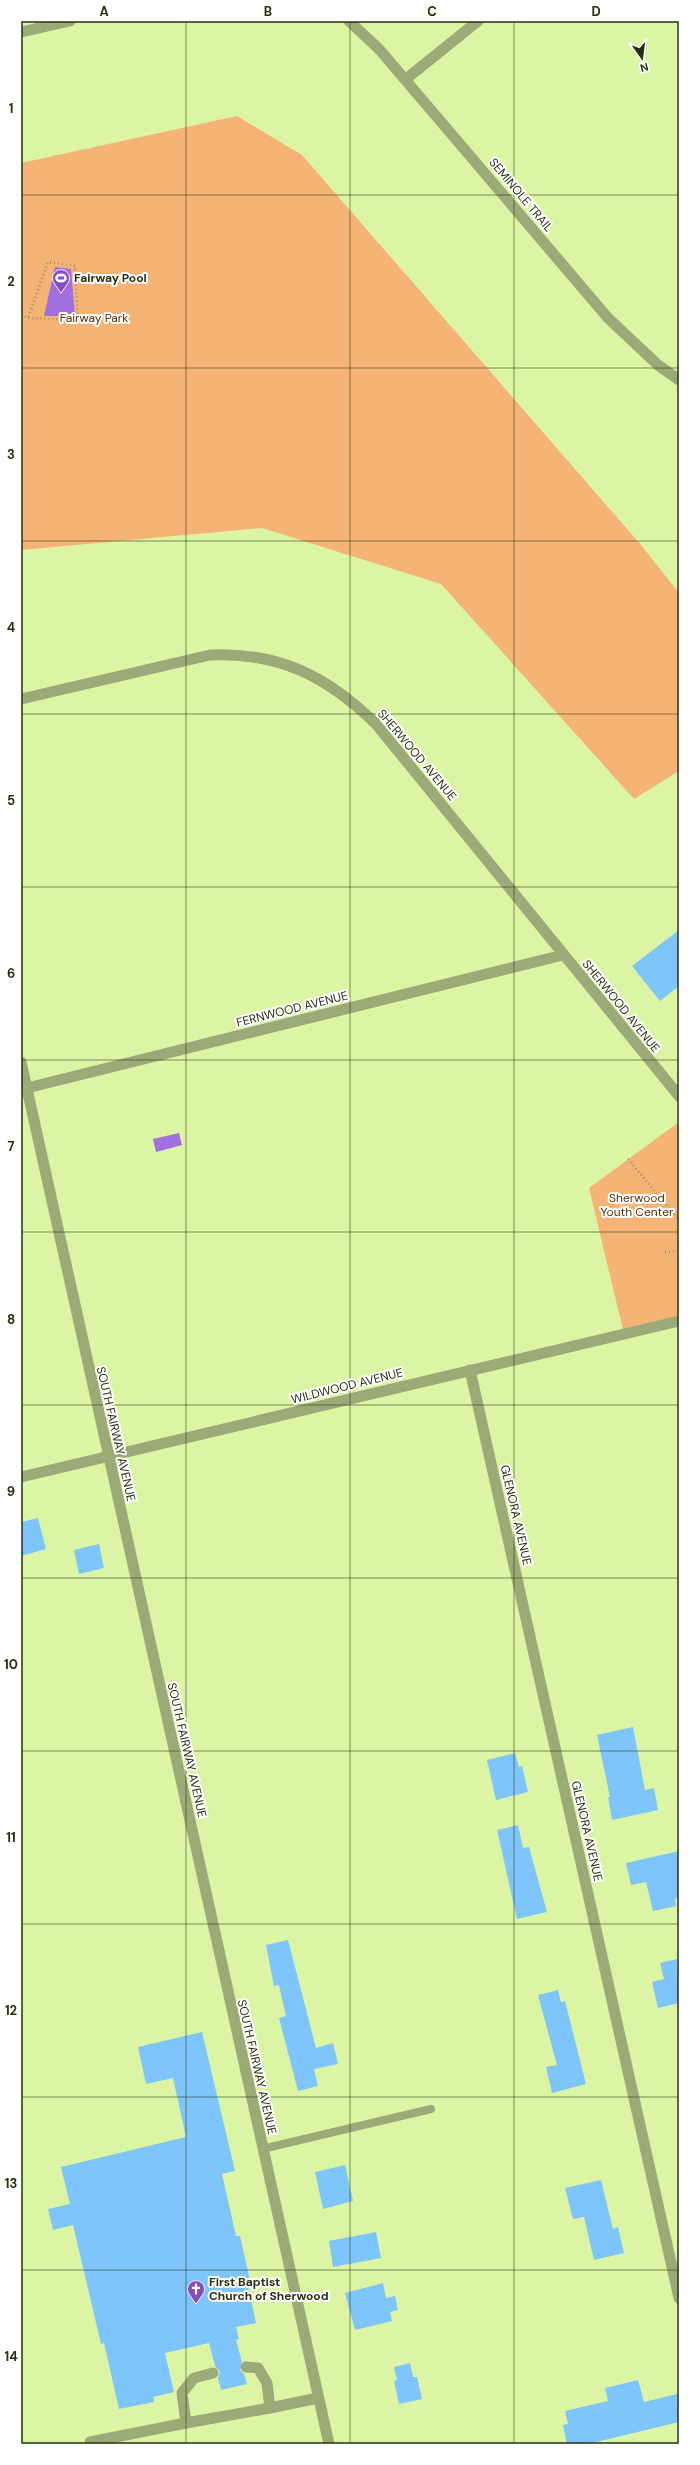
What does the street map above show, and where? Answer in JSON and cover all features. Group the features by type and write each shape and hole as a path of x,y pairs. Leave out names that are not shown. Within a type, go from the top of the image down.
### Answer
{"street":[{"path":"21,32 70,21"},
{"name":"SEMINOLE TRAIL","path":"349,21 379,49 406,79 608,318 653,360 679,380"},
{"path":"406,79 478,21"},
{"name":"SHERWOOD AVENUE","path":"21,699 210,655 235,654 261,657 287,664 314,675 355,703 376,724 562,955 679,1096"},
{"name":"FERNWOOD AVENUE","path":"27,1088 562,955"},
{"name":"SOUTH FAIRWAY AVENUE","path":"21,1062 262,2149 329,2444"},
{"name":"WILDWOOD AVENUE","path":"21,1478 679,1321"},
{"name":"GLENORA AVENUE","path":"470,1370 679,2298"},
{"path":"246,2367 258,2368 267,2383 270,2408"},
{"path":"186,2423 182,2393 194,2378 213,2373"},
{"path":"91,2444 90,2442 318,2398"}],"lane":[{"path":"262,2149 431,2109"}],"path":[{"path":"21,315 28,318 78,320 75,266 48,262 28,318"},
{"path":"628,1159 679,1220"},
{"path":"665,1252 679,1251"}],"green space":[{"name":"Fairway Park","path":"237,116 302,155 641,545 679,593 679,771 634,799 441,584 262,528 21,550 21,163"},
{"name":"Sherwood Youth Center","path":"679,1122 679,1321 624,1334 589,1188"}],"shaded area":[{"name":"Fairway Pool","path":"55,267 71,269 75,316 44,316"},
{"path":"179,1133 182,1145 156,1152 153,1139"}],"building":[{"path":"679,930 679,986 660,1001 632,966"},
{"path":"38,1518 46,1549 21,1556 21,1522"},
{"path":"99,1544 104,1568 79,1574 74,1550"},
{"path":"633,1727 645,1790 654,1788 658,1810 612,1820 608,1797 610,1797 597,1735"},
{"path":"515,1753 519,1767 522,1766 528,1792 496,1800 487,1760"},
{"path":"518,1825 523,1848 529,1847 547,1912 517,1919 497,1830"},
{"path":"679,1851 679,1898 675,1899 676,1906 653,1911 646,1882 631,1885 626,1863"},
{"path":"288,1940 316,2048 333,2043 338,2064 314,2069 318,2086 298,2091 279,2018 286,2016 279,1985 274,1986 266,1945"},
{"path":"677,1959 679,2003 658,2008 652,1982 664,1979 660,1963"},
{"path":"558,1990 561,2002 565,2001 586,2084 552,2093 546,2067 557,2065 538,1995"},
{"path":"202,2032 235,2171 222,2174 236,2236 240,2236 251,2285 248,2286 256,2323 236,2327 239,2339 236,2340 242,2362 240,2370 244,2374 247,2384 221,2390 218,2378 220,2372 215,2366 209,2343 165,2353 174,2392 153,2397 154,2402 119,2409 104,2343 101,2344 73,2225 53,2230 48,2209 70,2204 61,2167 186,2137 173,2078 146,2084 138,2047"},
{"path":"345,2165 353,2201 323,2209 315,2172"},
{"path":"601,2180 613,2229 618,2227 624,2253 594,2260 584,2217 573,2219 565,2188"},
{"path":"376,2232 381,2258 333,2267 329,2241"},
{"path":"383,2283 386,2298 395,2296 398,2310 390,2312 392,2321 355,2330 345,2293"},
{"path":"410,2363 413,2377 417,2377 422,2399 399,2404 394,2381 397,2380 394,2367"},
{"path":"638,2380 644,2402 677,2394 679,2422 588,2444 567,2444 563,2425 568,2424 565,2411 608,2401 605,2388"}],"place":[{"name":"Fairway Pool","path":"61,293"},
{"name":"First Baptist Church of Sherwood","path":"196,2304"}]}
